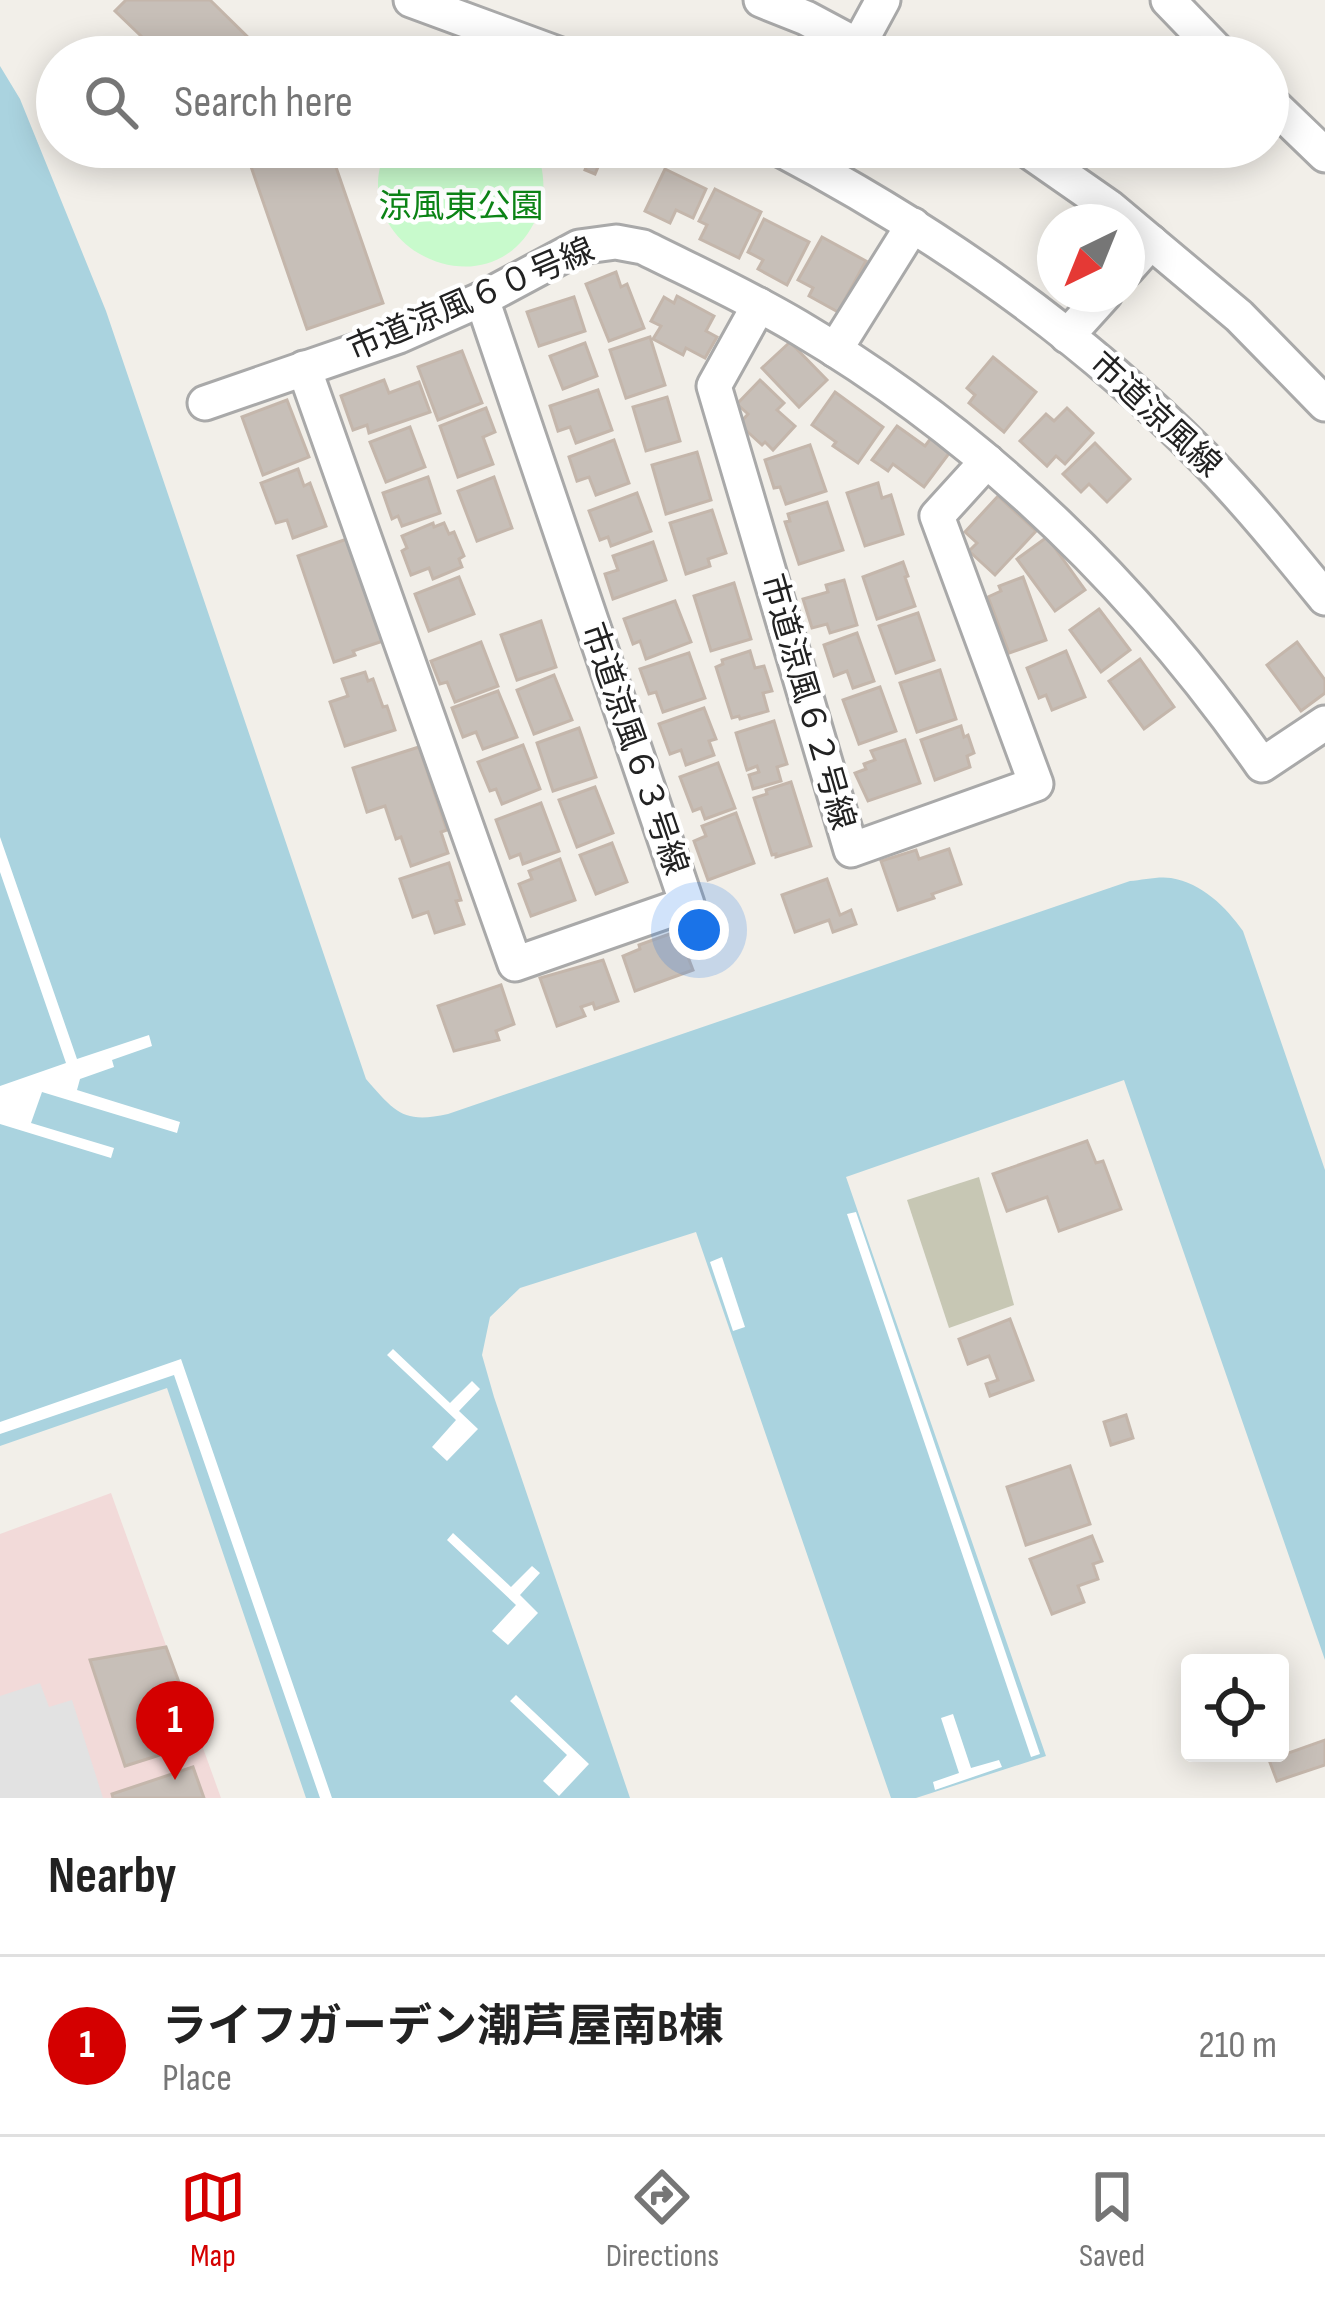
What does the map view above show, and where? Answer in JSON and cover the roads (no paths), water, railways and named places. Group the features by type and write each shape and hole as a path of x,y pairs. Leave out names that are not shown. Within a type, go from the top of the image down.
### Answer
{"street":[{"path":"411,0 459,9 519,36"},
{"path":"761,0 840,36"},
{"path":"873,36 884,0"},
{"path":"1168,0 1203,36"},
{"path":"1289,120 1325,155"},
{"name":"市道涼風線","path":"816,168 913,225 1067,336 1202,457 1325,598"},
{"path":"1054,168 1109,207 1239,316 1325,404"},
{"path":"836,350 913,225"},
{"name":"市道涼風６０号線","path":"205,403 399,336 482,299 579,247 616,242 644,247 836,350 987,461 1075,539 1142,610 1262,765 1325,723"},
{"path":"1145,249 1151,242"},
{"name":"市道涼風６３号線","path":"304,368 515,964 687,904 482,299"},
{"name":"市道涼風６２号線","path":"759,305 713,386 850,850 1036,784 937,517 987,461"},
{"path":"1067,336 1089,312"}],"water":[{"path":"0,66 36,138 36,168 48,168 106,311 366,1079 401,1113 448,1114 1130,881 1161,877 1193,885 1236,922 1325,1170 1325,1660 1124,1080 846,1177 1046,1756 916,1798 891,1798 696,1232 520,1288 490,1317 482,1355 630,1798 306,1798 167,1388 0,1446"}],"place":[{"name":"ライフガーデン潮芦屋南B棟","path":"175,1780"}],"park label":[{"name":"涼風東公園","path":"461,207"}]}
